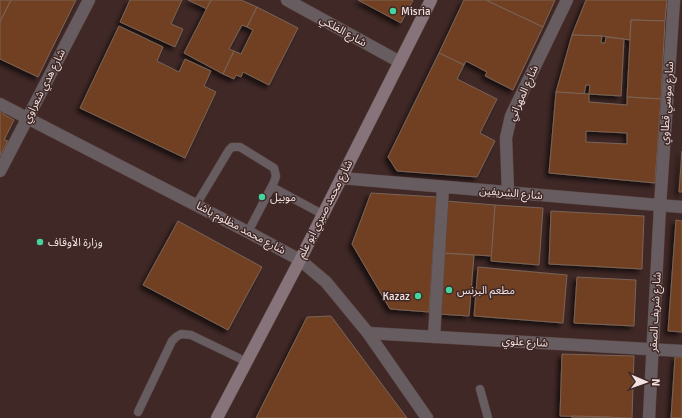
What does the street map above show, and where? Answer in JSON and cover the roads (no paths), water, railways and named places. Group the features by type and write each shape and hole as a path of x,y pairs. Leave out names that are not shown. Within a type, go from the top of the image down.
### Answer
{"main road":[{"name":"شارع محمد صبري ابو علم","path":"217,418 300,260 431,0"}],"street":[{"name":"شارع هدي شعراوي","path":"0,171 89,0"},
{"name":"شارع الفلكي","path":"287,0 400,62"},
{"name":"شارع المهراني","path":"508,193 506,138 511,116 567,0"},
{"name":"شارع موسي قطاوي","path":"660,206 674,0"},
{"name":"شارع محمد مظلوم باشا","path":"0,104 300,260 326,282 368,333 427,418"},
{"name":"شارع الشريفين","path":"340,178 682,207"},
{"path":"434,337 443,187"},
{"name":"شارع شريف الصقر","path":"649,418 660,206"},
{"name":"شارع علوي","path":"368,333 682,351"}],"lane":[{"path":"196,205 229,150 232,147 240,147 274,168 276,176 272,187 248,232"},
{"path":"272,187 322,214"},
{"path":"138,412 172,341 180,334 191,335 246,362"},
{"path":"480,389 488,418"}],"place":[{"name":"Misria","path":"393,11"},
{"name":"موبيل","path":"262,197"},
{"name":"وزارة الأوقاف","path":"40,242"},
{"name":"مطعم البرنس","path":"449,290"},
{"name":"Kazaz","path":"418,296"}]}
